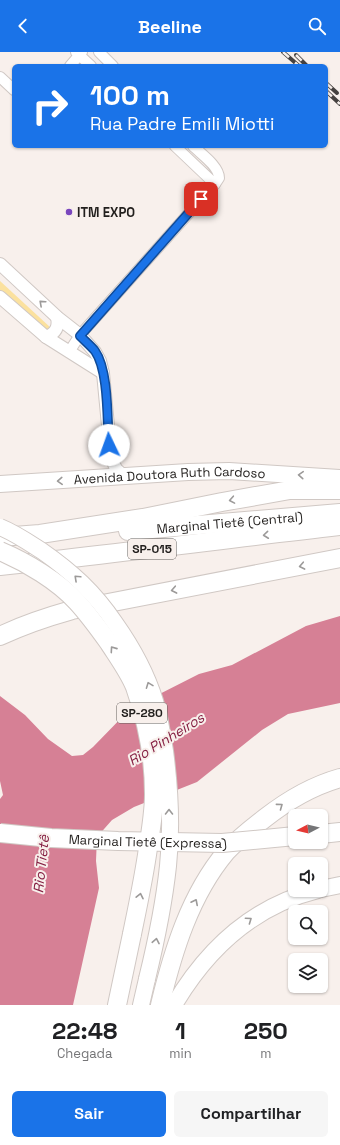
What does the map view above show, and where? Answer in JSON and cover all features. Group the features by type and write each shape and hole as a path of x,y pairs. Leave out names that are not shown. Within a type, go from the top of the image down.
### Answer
{"highway":[{"name":"Avenida Doutora Ruth Cardoso","path":"0,484 188,472 229,471 340,478"},
{"path":"0,537 40,534 135,519 290,490 340,490"},
{"name":"Marginal Tietê (Central)","path":"0,544 340,513"},
{"name":"SP-015","path":"0,566 82,558 232,538 340,526"},
{"path":"0,527 21,537 66,568 88,588 107,611 133,649 146,676 155,701 161,728 169,782 168,865 156,942 141,1005"},
{"name":"SP-280","path":"0,551 50,579 77,602 96,625 118,656 134,686 147,733 153,764 154,795 149,845 117,1005"},
{"path":"0,636 39,619 72,610 340,558"},
{"path":"160,1005 180,936 193,905 205,883 226,852 252,828 282,804 303,792 340,778"},
{"path":"328,833 340,832"},
{"name":"Marginal Tietê (Expressa)","path":"0,833 51,838 111,841 222,843 288,837"},
{"path":"328,888 340,885"},
{"path":"174,1005 183,990 208,957 237,929 259,914 281,903 299,897"}],"street":[{"path":"99,52 111,64"},
{"path":"71,64 79,53 89,64"},
{"path":"0,77 12,88"},
{"path":"177,148 215,184"},
{"path":"68,352 80,336 215,184 219,177 218,172 195,148"},
{"path":"0,264 57,317 80,336 95,352 100,361 103,373 109,445 113,464 125,477"},
{"path":"0,297 46,336 68,352 103,373"},
{"path":"46,336 51,335 57,328 57,317"},
{"path":"96,479 105,469 109,445"}],"shaded area":[{"path":"0,281 51,328 45,334 0,291"}],"water":[{"path":"340,616 340,703 288,714 262,730 197,782 134,807 112,820 97,837 96,861 99,888 73,1005 0,1005 0,799 3,795 0,781 0,696 25,715 48,739 72,756 83,755 93,747 130,709 199,674 232,665 306,626"}],"railway":[{"path":"283,52 297,64"},
{"path":"296,55 305,64"},
{"path":"328,85 337,93"},
{"path":"328,93 340,104"}],"place":[{"name":"ITM EXPO","path":"69,212"}],"route":[{"path":"109,445 106,395 100,361 95,352 80,336 201,199"}],"water label":[{"name":"Rio Pinheiros","path":"166,739"},
{"name":"Rio Tietê","path":"41,864"}]}
